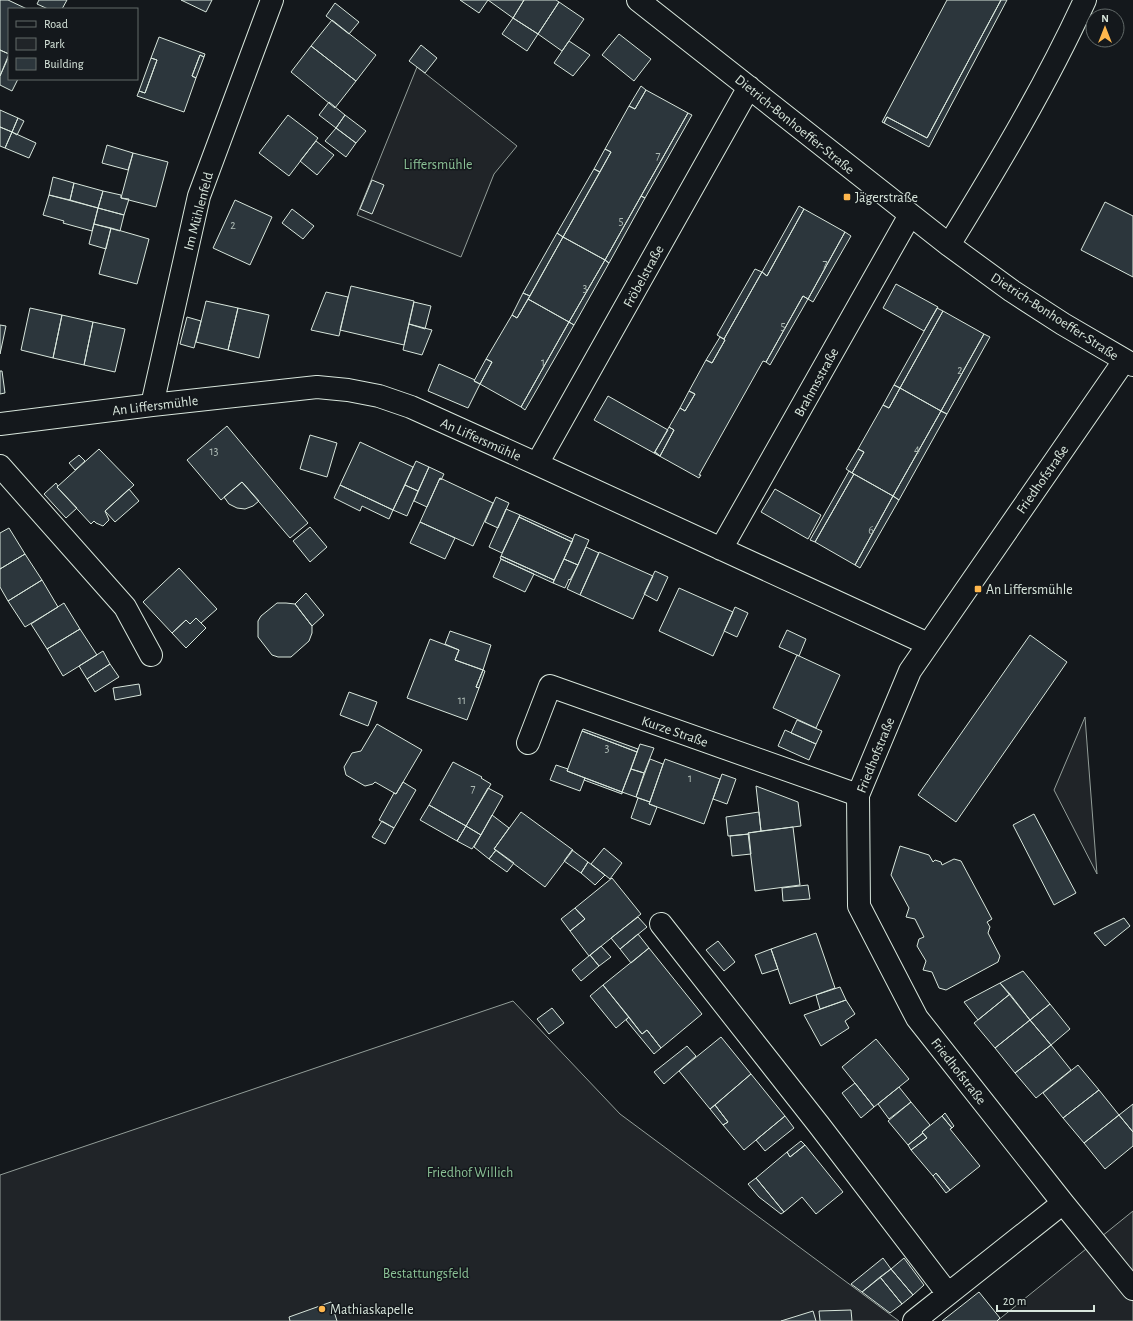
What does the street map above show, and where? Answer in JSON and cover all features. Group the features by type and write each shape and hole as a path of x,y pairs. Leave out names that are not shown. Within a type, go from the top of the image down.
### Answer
{"street":[{"name":"Im Mühlenfeld","path":"152,405 198,196 272,0"},
{"name":"Dietrich-Bonhoeffer-Straße","path":"638,0 949,245 1012,291 1063,324 1129,363"},
{"path":"949,245 1031,109 1085,0"},
{"name":"Fröbelstraße","path":"537,464 749,88"},
{"name":"Brahmsstraße","path":"721,550 910,215"},
{"name":"Friedhofstraße","path":"1129,363 928,644 910,672 858,795 859,906 917,1018 1063,1203 1132,1287"},
{"name":"An Liffersmühle","path":"0,424 311,387 348,390 379,396 412,407 928,644"},
{"path":"0,466 125,607 151,655"},
{"name":"Kurze Straße","path":"528,742 550,686 858,795"},
{"path":"661,924 814,1119 948,1294"},
{"path":"914,1321 1063,1203"}],"green space":[{"name":"Liffersmühle","path":"417,67 517,146 494,174 461,257 357,215"},
{"path":"1085,717 1097,874 1054,790"},
{"name":"Friedhof Willich","path":"513,1001 620,1114 899,1321 0,1321 0,1175"},
{"path":"1133,1211 1133,1321 997,1321"}],"building":[{"path":"0,0 8,0 25,8 8,8 8,54 0,50"},
{"path":"39,0 67,0 63,8 46,8 37,4"},
{"path":"181,0 212,0 206,12"},
{"path":"460,0 488,0 479,13"},
{"path":"488,0 524,0 513,18"},
{"path":"524,0 556,0 559,2 538,34 513,18"},
{"path":"947,0 1001,0 927,138 887,117 884,123 882,122"},
{"path":"1001,0 1007,0 929,147 884,123 887,117 927,138"},
{"path":"559,2 584,19 562,51 538,34"},
{"path":"335,3 359,22 349,34 326,16"},
{"path":"513,18 538,34 527,51 502,34"},
{"path":"332,20 376,55 356,81 311,46"},
{"path":"619,34 651,59 634,81 602,55"},
{"path":"159,37 205,54 204,57 200,55 192,76 196,78 184,112 137,96 139,91 145,93 157,60 151,58"},
{"path":"569,41 590,55 573,76 554,63"},
{"path":"421,45 437,58 425,73 409,61"},
{"path":"311,46 356,81 335,108 291,72"},
{"path":"0,50 8,54 8,56 0,76"},
{"path":"200,55 204,57 196,78 192,76"},
{"path":"8,58 8,80 18,80 12,91 0,85 0,76"},
{"path":"151,58 157,60 145,93 139,91"},
{"path":"641,86 646,90 635,109 629,106"},
{"path":"646,90 688,113 605,260 563,237 611,152 605,149 629,106 635,109"},
{"path":"329,102 345,115 336,128 319,115"},
{"path":"0,110 18,118 12,132 0,127"},
{"path":"688,113 692,115 645,198 641,196"},
{"path":"288,115 318,138 289,176 259,153"},
{"path":"345,115 366,131 356,143 336,128"},
{"path":"18,118 24,121 17,135 12,132"},
{"path":"0,127 12,132 5,148 0,146"},
{"path":"336,128 356,143 346,157 325,141"},
{"path":"12,132 36,143 29,158 5,148"},
{"path":"316,141 334,155 317,175 300,161"},
{"path":"107,145 133,153 128,170 102,163"},
{"path":"605,149 611,152 600,172 594,169"},
{"path":"133,153 168,162 156,207 121,198"},
{"path":"594,169 600,172 563,237 557,233"},
{"path":"53,177 74,183 70,200 49,195"},
{"path":"372,180 384,185 372,214 360,209"},
{"path":"74,183 103,191 98,208 70,200"},
{"path":"103,191 121,195 121,198 129,199 124,215 98,208"},
{"path":"49,195 98,208 92,231 63,223 64,221 43,215"},
{"path":"641,196 645,198 609,263 605,260"},
{"path":"235,200 272,217 250,265 213,248"},
{"path":"1105,202 1133,216 1133,277 1081,250"},
{"path":"799,206 804,209 767,276 762,272"},
{"path":"98,208 124,215 120,231 94,224"},
{"path":"292,209 314,226 303,239 282,223"},
{"path":"804,209 845,232 808,299 803,296 766,362 763,361 699,475 701,475 699,478 654,453 655,452 660,456 674,430 669,427 680,408 685,411 695,394 689,391 706,360 712,363 762,272 767,276"},
{"path":"94,224 111,228 106,249 89,244"},
{"path":"111,228 149,239 137,284 99,274"},
{"path":"845,232 851,236 813,302 808,299"},
{"path":"557,233 563,237 530,296 523,293"},
{"path":"563,237 605,260 569,322 528,299"},
{"path":"605,260 609,263 574,325 569,322"},
{"path":"755,269 762,272 724,339 717,335"},
{"path":"896,284 938,307 924,331 883,308"},
{"path":"351,286 414,301 404,345 340,330"},
{"path":"326,292 348,297 339,336 311,330"},
{"path":"523,293 530,296 517,318 512,315"},
{"path":"803,296 808,299 770,365 766,362"},
{"path":"528,299 569,322 521,407 480,384 492,362 486,359 512,315 517,318"},
{"path":"206,301 238,308 228,350 196,342"},
{"path":"414,302 431,306 425,329 409,324"},
{"path":"30,308 62,315 53,358 21,350"},
{"path":"238,308 269,315 259,358 228,350"},
{"path":"937,308 943,311 900,388 894,385"},
{"path":"943,311 984,334 941,411 900,388"},
{"path":"62,315 93,322 84,365 53,358"},
{"path":"187,317 201,321 194,348 180,344"},
{"path":"93,322 125,329 115,372 84,365"},
{"path":"569,322 574,325 525,410 521,407"},
{"path":"409,324 432,330 422,355 403,350"},
{"path":"0,325 6,326 0,354"},
{"path":"984,334 990,337 947,414 941,411"},
{"path":"720,337 725,340 712,363 706,360"},
{"path":"486,359 492,362 480,384 474,381"},
{"path":"439,364 475,380 474,381 480,384 468,408 428,391"},
{"path":"0,371 2,371 5,393 0,394"},
{"path":"894,385 900,388 889,408 883,405"},
{"path":"900,388 941,411 893,496 852,473 864,452 858,449 883,405 889,408"},
{"path":"689,391 695,394 685,411 680,408"},
{"path":"608,396 668,430 654,453 594,420"},
{"path":"941,411 947,414 899,500 893,496"},
{"path":"227,426 308,523 290,538 242,482 221,500 187,460"},
{"path":"669,427 674,430 660,456 655,452"},
{"path":"310,435 337,443 327,477 300,469"},
{"path":"360,442 413,467 393,510 340,485"},
{"path":"99,449 134,485 105,511 109,520 103,526 94,521 91,524 57,487"},
{"path":"858,449 864,452 852,473 846,469"},
{"path":"79,455 85,461 75,470 69,463"},
{"path":"416,461 429,467 418,491 405,485"},
{"path":"429,467 444,474 441,480 440,478 427,507 414,501"},
{"path":"849,471 854,474 815,542 810,540"},
{"path":"854,474 893,496 855,565 815,542"},
{"path":"440,478 493,503 473,546 420,522"},
{"path":"242,482 259,501 253,506 245,509 237,508 229,504 224,497"},
{"path":"56,483 58,486 57,487 77,508 66,518 44,494"},
{"path":"340,485 393,510 389,519 362,506 360,511 334,498"},
{"path":"405,485 418,491 407,516 393,510"},
{"path":"129,489 139,501 115,522 105,511"},
{"path":"775,489 821,515 808,539 761,512"},
{"path":"893,496 899,500 860,568 855,565"},
{"path":"496,497 509,503 498,528 485,522"},
{"path":"506,509 520,515 502,553 489,547"},
{"path":"520,515 573,539 572,542 519,517"},
{"path":"519,517 572,542 554,580 501,556"},
{"path":"420,522 455,538 445,559 410,543"},
{"path":"310,527 327,547 310,562 293,541"},
{"path":"9,528 25,554 0,569 0,533"},
{"path":"575,534 589,540 578,565 564,559"},
{"path":"586,547 599,553 580,595 567,589"},
{"path":"599,552 653,576 633,619 580,595"},
{"path":"25,554 42,580 8,601 0,587 0,569"},
{"path":"501,556 554,580 553,583 501,559"},
{"path":"501,559 534,574 525,592 493,577"},
{"path":"564,559 578,565 565,588 553,583"},
{"path":"179,568 217,609 201,623 196,618 190,624 186,620 172,633 143,602"},
{"path":"655,571 668,577 657,601 644,594"},
{"path":"42,580 58,607 25,627 8,601"},
{"path":"679,588 733,612 713,656 659,631"},
{"path":"306,593 324,615 312,626 295,604"},
{"path":"64,603 80,629 47,649 31,624"},
{"path":"277,603 295,604 312,626 312,633 309,641 291,657 278,657 272,655 258,637 258,621 261,616"},
{"path":"735,607 748,613 737,637 724,631"},
{"path":"196,618 206,628 186,648 172,633 186,620 190,624"},
{"path":"80,629 97,655 63,676 47,649"},
{"path":"787,630 806,639 799,656 779,647"},
{"path":"450,631 491,645 483,670 455,660 459,650 445,644"},
{"path":"1030,635 1067,662 956,822 918,795"},
{"path":"430,639 459,650 455,660 483,670 476,687 479,688 467,720 407,698"},
{"path":"103,651 110,664 87,679 79,666"},
{"path":"797,655 840,675 816,728 773,708"},
{"path":"110,664 119,677 95,692 87,679"},
{"path":"483,670 485,671 479,688 476,687"},
{"path":"139,684 141,695 115,700 113,688"},
{"path":"349,692 377,702 368,726 340,715"},
{"path":"797,720 822,731 816,744 791,733"},
{"path":"377,724 422,750 396,794 375,782 365,786 346,775 344,767 352,753 361,751"},
{"path":"583,729 638,749 637,752 582,731"},
{"path":"785,730 816,744 809,760 778,746"},
{"path":"582,731 637,752 622,792 567,771"},
{"path":"640,744 654,748 644,773 631,769"},
{"path":"650,759 663,764 650,802 636,797"},
{"path":"665,759 720,779 704,824 649,804"},
{"path":"453,762 482,777 481,778 491,784 466,826 429,805"},
{"path":"556,765 568,769 567,771 585,778 580,791 550,780"},
{"path":"631,769 644,773 636,797 622,792"},
{"path":"722,774 736,779 727,804 713,799"},
{"path":"585,778 622,792 622,794 584,780"},
{"path":"403,782 416,790 394,828 379,820 394,793 396,794"},
{"path":"756,786 798,802 801,826 761,831"},
{"path":"488,788 503,796 481,835 466,826"},
{"path":"638,798 650,802 649,804 657,807 650,825 631,818"},
{"path":"429,805 466,826 457,841 420,820"},
{"path":"521,812 573,850 545,887 494,849"},
{"path":"759,812 761,831 728,836 726,817"},
{"path":"1034,814 1076,893 1054,905 1013,825"},
{"path":"492,815 509,828 494,849 496,850 489,859 474,847"},
{"path":"382,821 394,828 385,844 372,837"},
{"path":"466,826 481,835 472,849 457,841"},
{"path":"793,827 800,885 755,891 748,833"},
{"path":"749,834 751,854 732,856 730,836"},
{"path":"900,846 929,855 933,862 935,860 941,862 942,865 954,859 961,861 992,919 987,922 990,927 988,933 1000,956 998,962 946,990 939,988 932,972 923,970 926,961 917,946 919,939 924,937 915,919 906,917 909,908 891,875"},
{"path":"604,848 622,863 610,879 591,864"},
{"path":"496,850 514,863 507,872 489,859"},
{"path":"572,850 588,862 581,873 564,861"},
{"path":"588,862 605,875 595,885 581,873"},
{"path":"612,878 641,914 589,956 570,931 585,919 575,908"},
{"path":"808,885 810,899 783,901 782,888"},
{"path":"575,908 585,919 570,931 561,919"},
{"path":"638,917 647,927 620,949 611,938"},
{"path":"1124,918 1130,926 1105,946 1094,933"},
{"path":"816,933 835,988 790,1004 771,949"},
{"path":"638,934 649,948 631,963 620,949"},
{"path":"718,941 735,962 724,971 706,950"},
{"path":"601,946 611,957 599,966 590,955"},
{"path":"649,948 702,1014 661,1048 647,1030 642,1034 603,985"},
{"path":"771,949 778,969 762,974 755,955"},
{"path":"590,955 599,966 581,981 572,970"},
{"path":"1023,971 1050,1004 1030,1020 1000,983"},
{"path":"1000,983 1010,994 978,1020 964,1002"},
{"path":"603,985 629,1017 616,1028 590,996"},
{"path":"840,987 846,1000 820,1009 816,995"},
{"path":"1010,994 1030,1020 995,1048 974,1023"},
{"path":"846,1000 855,1014 845,1021 849,1028 821,1046 804,1015"},
{"path":"1050,1004 1070,1029 1051,1045 1030,1020"},
{"path":"552,1008 564,1023 549,1034 537,1019"},
{"path":"629,1017 642,1034 647,1030 661,1048 654,1054 626,1020"},
{"path":"1030,1020 1051,1045 1015,1073 995,1048"},
{"path":"721,1037 751,1074 710,1109 679,1071"},
{"path":"876,1039 909,1079 874,1107 842,1067"},
{"path":"1051,1045 1071,1070 1036,1098 1015,1073"},
{"path":"687,1046 696,1056 664,1084 654,1072"},
{"path":"1078,1065 1099,1090 1063,1118 1043,1093"},
{"path":"751,1074 785,1116 744,1150 723,1125 728,1122 715,1105"},
{"path":"855,1083 874,1107 861,1118 842,1093"},
{"path":"899,1087 911,1102 889,1119 878,1104"},
{"path":"1099,1090 1119,1115 1084,1143 1063,1118"},
{"path":"911,1102 930,1125 922,1132 923,1133 908,1145 888,1121"},
{"path":"1133,1104 1133,1132 1119,1115"},
{"path":"715,1105 728,1122 723,1125 710,1109"},
{"path":"945,1113 954,1126 952,1128 942,1116"},
{"path":"1119,1115 1133,1132 1133,1146 1105,1169 1084,1143"},
{"path":"785,1116 794,1128 765,1151 756,1140"},
{"path":"942,1116 952,1128 950,1129 980,1166 950,1190 936,1173 933,1176 911,1150 927,1138 922,1132"},
{"path":"923,1133 927,1138 911,1150 908,1145"},
{"path":"801,1141 805,1145 790,1157 787,1152"},
{"path":"805,1145 843,1192 816,1214 802,1197 784,1212 756,1178 787,1152 790,1157"},
{"path":"936,1173 950,1190 946,1193 933,1176"},
{"path":"756,1178 784,1212 781,1214 759,1197 748,1184"},
{"path":"883,1258 891,1269 862,1292 851,1284"},
{"path":"904,1258 924,1285 913,1295 891,1269"},
{"path":"891,1269 913,1295 902,1304 880,1277"},
{"path":"880,1277 902,1304 890,1313 862,1292"},
{"path":"979,1292 1000,1318 997,1321 942,1321"},
{"name":"Mathiaskapelle","path":"331,1302 337,1321 290,1321 289,1317"},
{"path":"851,1310 852,1321 820,1321 819,1311"},
{"path":"813,1311 816,1321 781,1321"}],"place":[{"name":"Jägerstraße","path":"847,197"},
{"name":"An Liffersmühle","path":"978,589"},
{"name":"Mathiaskapelle","path":"322,1309"}],"park label":[{"name":"Bestattungsfeld","path":"426,1273"}]}
